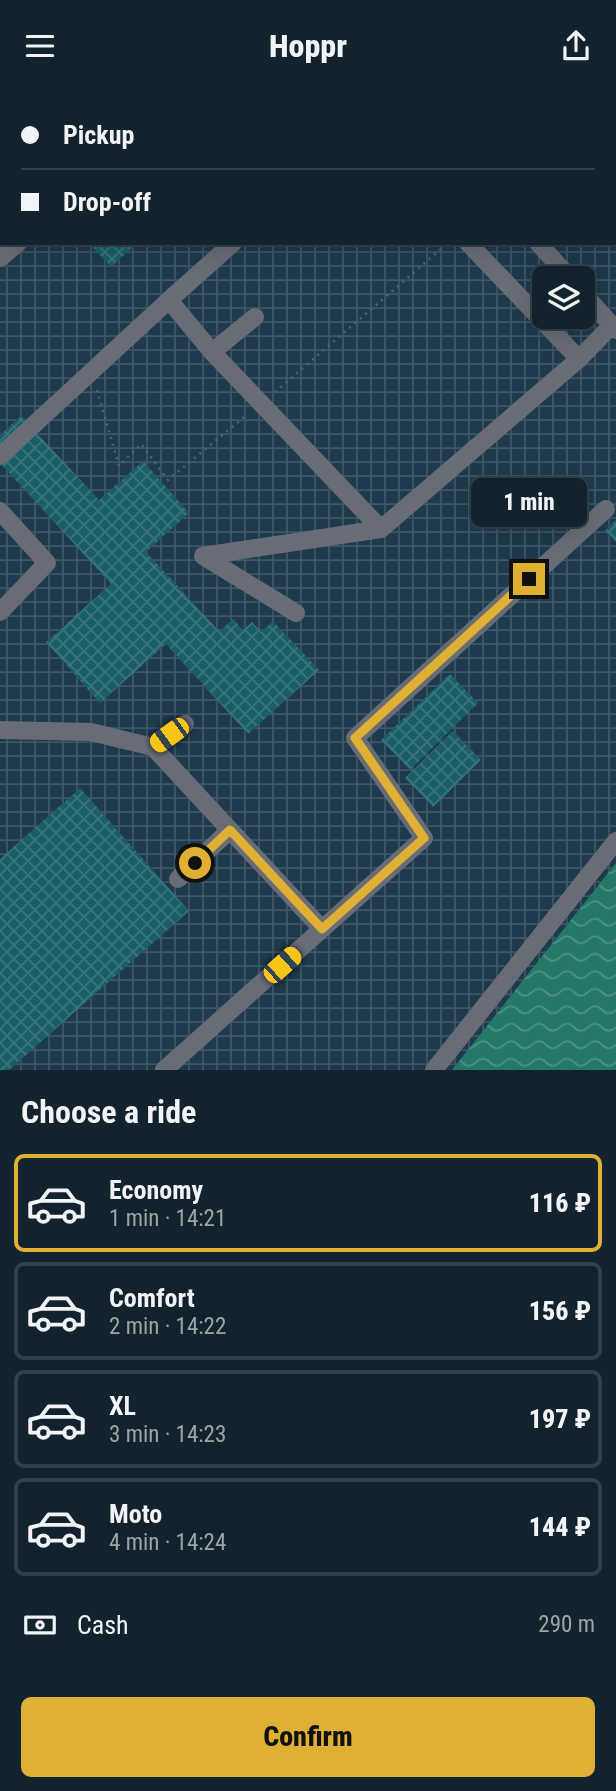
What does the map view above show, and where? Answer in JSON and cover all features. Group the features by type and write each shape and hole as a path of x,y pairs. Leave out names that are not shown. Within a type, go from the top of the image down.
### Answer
{"street":[{"path":"0,258 16,245"},
{"path":"0,456 231,245"},
{"path":"470,245 579,359"},
{"path":"540,245 559,266"},
{"path":"169,300 212,352 381,529"},
{"path":"296,613 203,556 381,529 614,328 595,307"},
{"path":"212,352 255,317"},
{"path":"164,1070 424,838 355,738 606,509"},
{"path":"0,511 47,563 0,612"},
{"path":"153,747 185,724"},
{"path":"0,730 91,731 153,747 322,929"},
{"path":"178,879 230,830"},
{"path":"434,1070 616,841"}],"path":[{"path":"91,371 119,466 141,445 168,480 445,245"}],"shaded area":[{"path":"0,245 616,245 616,1070 0,1070"}],"water":[{"path":"616,863 616,1070 452,1070"}],"building":[{"path":"91,245 135,245 111,267"},
{"path":"21,416 99,500 143,461 189,513 146,552 219,631 233,619 243,630 252,622 261,632 273,621 319,670 248,734 166,644 100,703 46,642 111,584 0,463 0,435"},
{"path":"616,520 616,542 605,531"},
{"path":"450,674 478,703 410,770 381,740"},
{"path":"453,731 481,760 433,807 405,778"},
{"path":"80,788 189,911 9,1070 0,1070 0,859"}],"route":[{"path":"195,863 230,830 322,929 424,838 355,738 529,579"}]}
